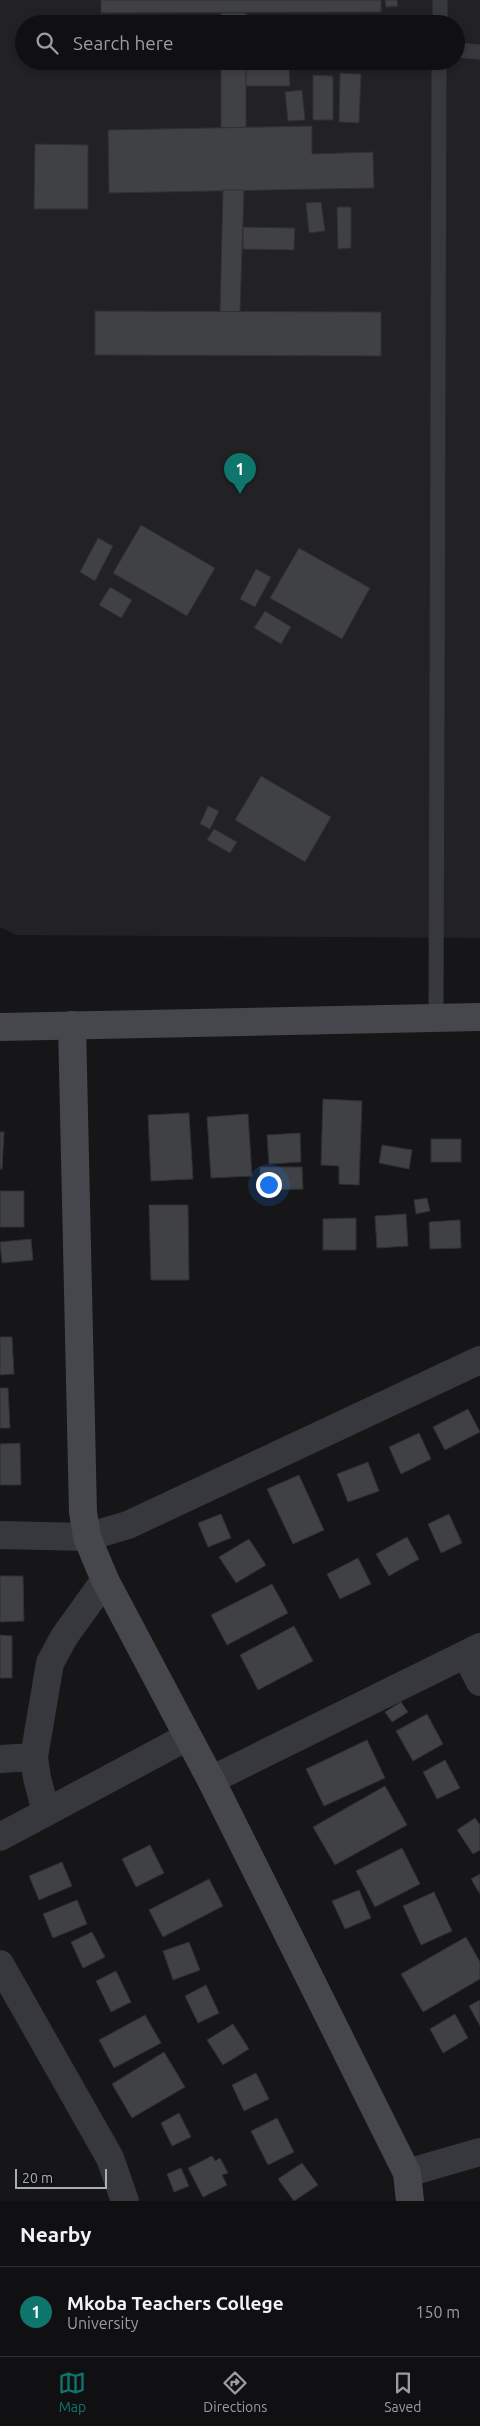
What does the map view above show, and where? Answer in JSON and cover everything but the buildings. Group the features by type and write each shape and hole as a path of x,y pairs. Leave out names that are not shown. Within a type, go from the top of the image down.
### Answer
{"street":[{"path":"0,1027 436,1016 480,1017"},
{"path":"72,1025 83,1512 87,1537 105,1580 211,1780 407,2174 410,2201"},
{"path":"0,1535 87,1537 144,1518 480,1360"},
{"path":"46,1812 36,1778 34,1757 50,1663 64,1636 105,1580"},
{"path":"211,1780 473,1651 480,1682"},
{"path":"0,1837 187,1737"},
{"path":"0,1759 34,1757"},
{"path":"0,1964 110,2158 125,2201"},
{"path":"407,2174 480,2152"}],"lane":[{"path":"440,0 440,15"},
{"path":"465,51 480,52"},
{"path":"436,1016 439,70"}],"shaded area":[{"path":"0,0 480,0 480,938 17,935 0,927"}],"place":[{"name":"Mkoba Teachers College","path":"240,494"}]}
